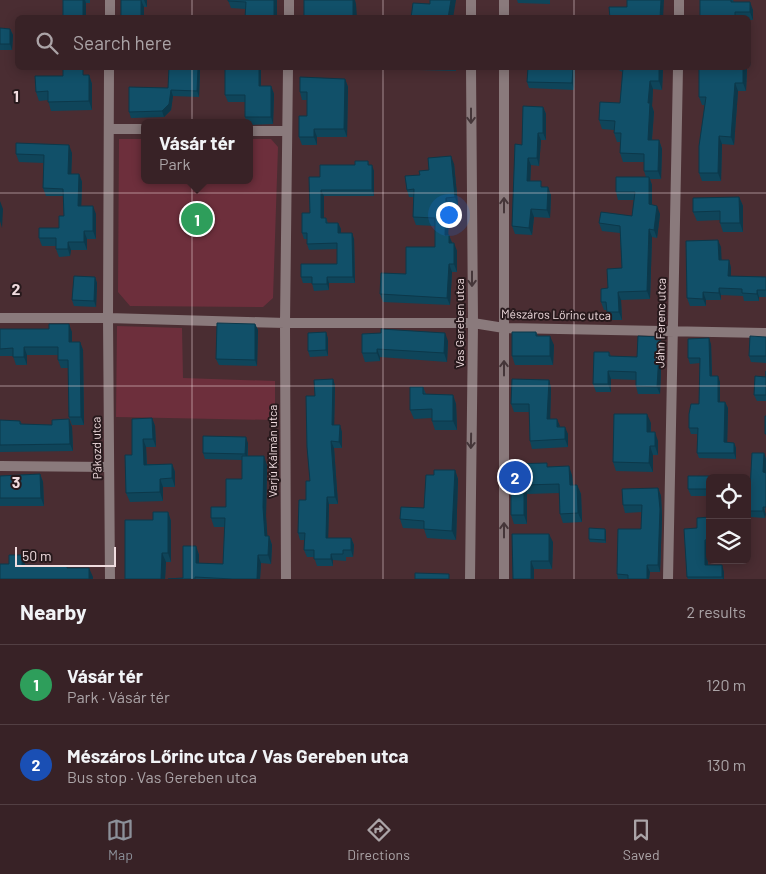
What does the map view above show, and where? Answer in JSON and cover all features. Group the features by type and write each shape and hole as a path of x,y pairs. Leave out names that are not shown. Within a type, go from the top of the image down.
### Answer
{"street":[{"path":"110,0 110,15"},
{"path":"289,0 289,15"},
{"path":"471,0 471,15"},
{"path":"504,0 504,15"},
{"path":"678,15 679,0"},
{"path":"109,70 109,129 141,130"},
{"path":"253,131 287,131 288,70"},
{"name":"Vas Gereben utca","path":"470,579 473,323 471,70"},
{"path":"504,70 504,579"},
{"name":"Jáhn Ferenc utca","path":"668,579 678,70"},
{"name":"Pákozd utca","path":"109,129 110,579"},
{"name":"Varjú Kálmán utca","path":"286,579 285,323 287,131"},
{"path":"0,318 108,318"},
{"name":"Mészáros Lőrinc utca","path":"108,318 285,323 473,323 504,328 766,333"},
{"path":"0,466 109,467"}],"shaded area":[{"path":"119,139 141,139 141,184 253,184 253,139 271,139 278,147 273,298 263,307 130,306 118,292"},
{"path":"117,326 182,328 183,378 275,381 275,420 116,417"}],"building":[{"path":"63,0 83,0 83,15 63,15"},
{"path":"121,0 141,0 141,15 121,15"},
{"path":"274,0 274,15 245,15 246,2 228,1"},
{"path":"304,0 353,0 353,15 304,15"},
{"path":"430,0 451,0 448,15 411,15 413,3 430,4"},
{"path":"627,0 661,0 660,15 610,15 609,7 627,7"},
{"path":"700,0 750,2 750,12 735,12 735,15 700,15"},
{"path":"0,28 10,29 10,44 0,44"},
{"path":"63,70 83,70 83,75 89,75 89,101 48,102 48,91 36,92 35,76 63,76"},
{"path":"169,70 198,70 197,91 171,90 169,104 162,111 129,112 129,87 168,88"},
{"path":"225,70 259,70 259,86 271,86 271,117 245,117 245,95 225,95"},
{"path":"528,70 573,70 572,83 527,82"},
{"path":"623,70 659,70 659,81 650,81 648,103 650,103 648,140 659,140 658,171 644,171 644,154 620,153 621,133 614,133 615,121 599,120 600,102 620,103"},
{"path":"699,70 743,70 743,83 735,83 731,137 719,136 718,173 699,173 699,146 706,97 699,97"},
{"path":"300,77 345,79 344,129 314,129 314,137 299,137 299,116 307,116 307,92 300,92"},
{"path":"523,106 543,107 543,133 538,133 537,158 528,158 527,181 541,181 541,187 548,187 547,210 531,209 529,228 512,226 515,144 522,145"},
{"path":"16,143 69,145 68,174 79,174 78,206 93,206 93,231 84,231 84,242 68,242 68,249 56,249 56,238 39,238 39,228 59,228 59,216 64,216 63,189 43,188 44,155 16,154"},
{"path":"451,156 455,197 446,198 445,235 449,235 449,243 454,243 454,264 449,264 447,298 380,294 381,273 406,274 406,247 435,247 435,218 413,217 414,189 407,190 405,176 420,175 419,171 429,170 428,158"},
{"path":"355,161 368,161 368,165 372,165 372,190 321,190 321,218 326,218 326,223 338,223 338,233 352,233 353,277 327,277 327,284 312,284 312,277 301,277 301,264 337,264 337,243 307,244 307,233 302,233 302,213 310,213 309,177 320,177 320,165 355,165"},
{"path":"616,177 649,177 649,204 657,206 654,230 649,229 647,291 618,292 619,312 607,312 606,302 601,302 601,289 608,288 607,269 622,268 620,226 599,223 601,212 632,216 635,192 616,192"},
{"path":"739,197 740,223 720,223 720,211 693,212 693,198"},
{"path":"718,240 719,260 729,260 728,276 766,277 766,290 757,290 757,294 742,293 742,289 719,288 719,293 703,292 703,299 687,298 686,241"},
{"path":"74,276 95,277 94,301 72,300"},
{"path":"217,323 255,324 255,360 216,359"},
{"path":"49,324 69,324 69,342 80,342 81,417 69,417 68,360 58,360 58,347 24,347 24,357 13,357 13,348 0,349 0,329 49,329"},
{"path":"381,329 445,333 444,353 377,349 377,353 362,353 362,334 381,333"},
{"path":"326,332 326,350 308,351 308,333"},
{"path":"512,332 536,332 536,336 550,336 550,356 512,356"},
{"path":"638,336 660,337 657,387 636,386 636,372 608,371 608,384 593,384 594,352 609,352 609,356 637,357"},
{"path":"750,336 766,337 766,356 749,356"},
{"path":"709,338 710,376 718,376 718,402 725,402 724,442 734,443 734,453 697,453 698,428 689,428 691,404 699,404 700,358 688,358 688,339"},
{"path":"755,376 766,377 766,395 754,395"},
{"path":"333,379 332,425 340,425 339,442 331,441 335,497 327,497 326,538 351,538 351,550 343,550 343,554 331,554 331,559 314,559 314,550 304,550 305,533 298,533 299,500 306,500 306,481 310,481 306,396 315,396 314,380"},
{"path":"512,379 549,380 547,419 557,419 557,427 565,427 565,439 530,441 529,404 511,404"},
{"path":"410,387 423,387 423,394 453,395 453,421 432,421 432,409 410,410"},
{"path":"614,414 647,414 647,432 655,432 655,446 650,446 649,463 613,462"},
{"path":"766,416 766,434 765,434"},
{"path":"152,418 153,439 143,439 144,465 172,464 172,478 160,479 160,492 126,493 125,455 132,455 132,419"},
{"path":"69,419 70,444 0,445 0,420 20,421 20,424 52,425 52,420"},
{"path":"203,436 246,437 245,454 203,453"},
{"path":"752,453 764,453 763,472 766,473 766,507 763,507 763,511 751,511"},
{"path":"242,456 264,456 263,507 265,536 269,536 268,555 258,555 257,579 195,577 195,579 168,579 183,578 183,546 196,546 196,563 223,564 225,518 211,518 211,507 226,507 226,479 242,479"},
{"path":"547,463 547,467 569,466 570,485 577,485 578,513 560,514 559,484 524,485 524,515 511,515 511,464"},
{"path":"434,470 455,470 452,531 424,529 424,521 400,519 401,507 424,508 426,475 434,475"},
{"path":"40,474 41,498 0,498 0,476"},
{"path":"688,476 706,476 706,489 688,489"},
{"path":"658,488 660,509 658,565 647,565 647,579 628,579 628,575 617,574 618,529 641,529 642,505 623,505 622,489"},
{"path":"153,512 168,512 168,553 162,553 161,579 125,579 125,520 153,520"},
{"path":"706,517 705,565 722,565 722,577 687,577 684,529 697,528 697,518"},
{"path":"589,528 605,529 605,540 589,539"},
{"path":"512,534 549,534 549,561 531,561 531,579 513,579"},
{"path":"9,555 22,555 22,565 89,568 89,579 0,579 0,564 9,564"},
{"path":"415,573 449,574 449,579 415,579"}],"place":[{"name":"Vásár tér","path":"197,219"},
{"name":"Mészáros Lőrinc utca / Vas Gereben utca","path":"515,477"}]}
